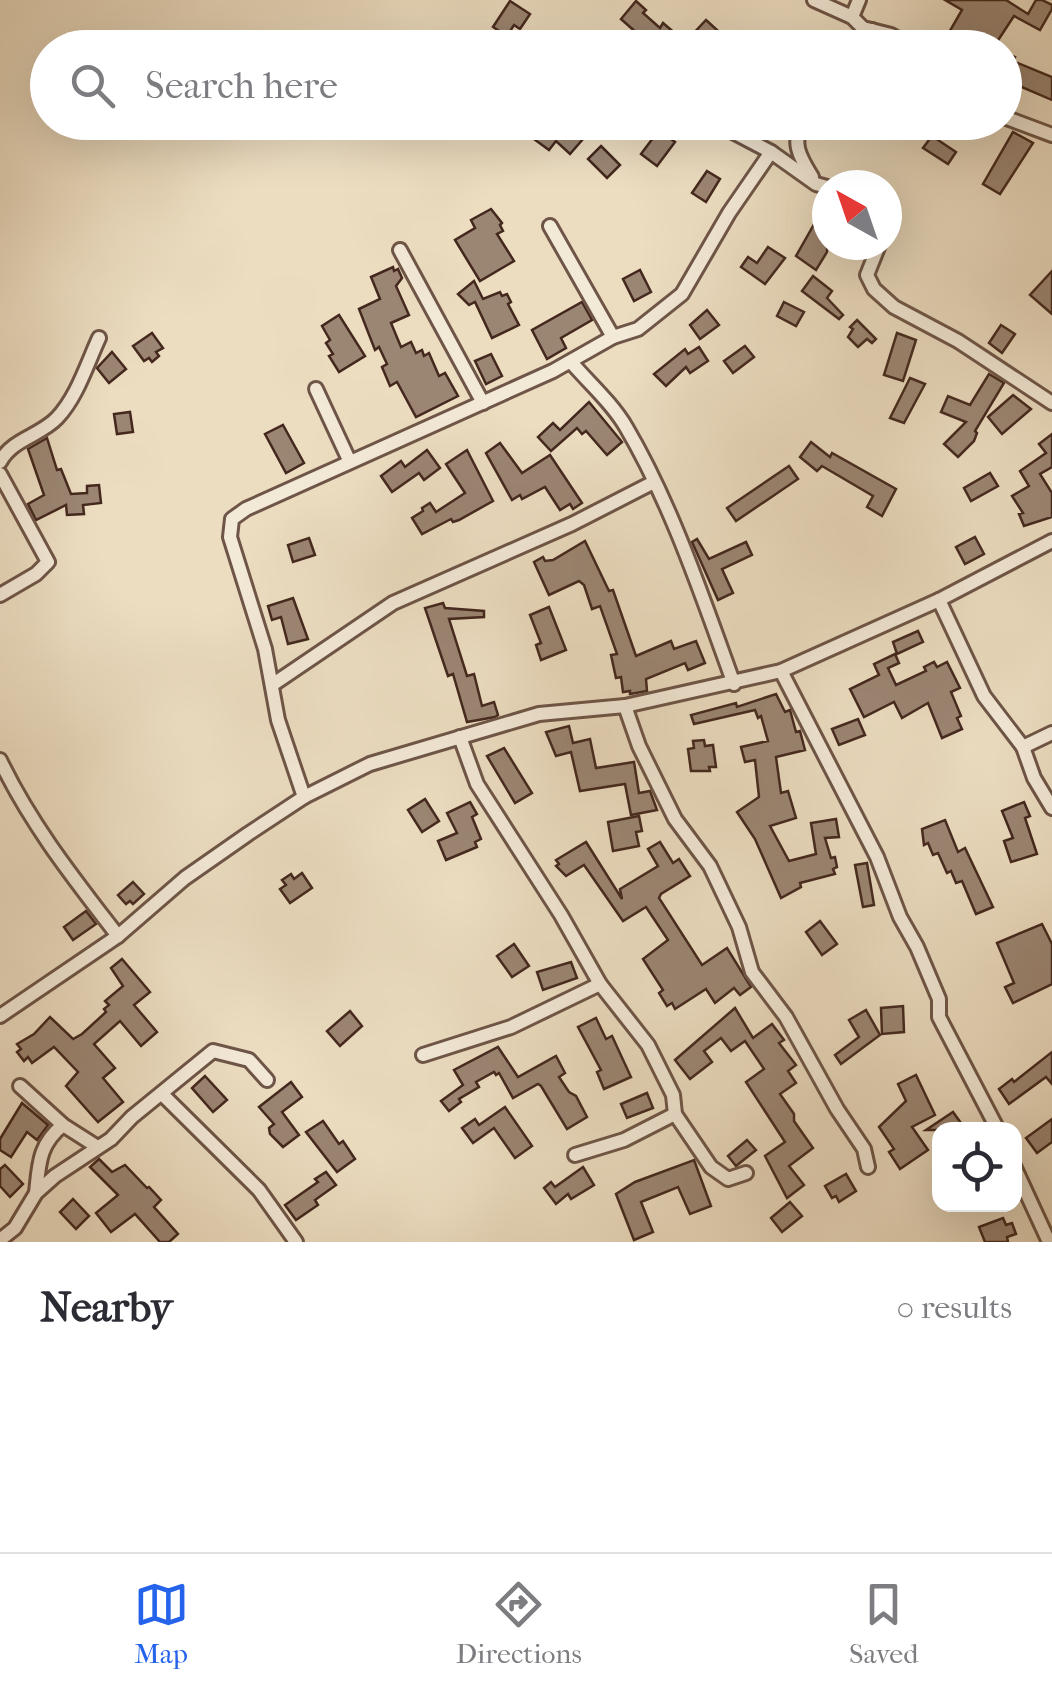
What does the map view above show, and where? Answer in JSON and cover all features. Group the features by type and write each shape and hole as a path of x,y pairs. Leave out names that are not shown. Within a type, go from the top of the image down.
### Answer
{"street":[{"path":"814,0 872,30"},
{"path":"852,17 859,0"},
{"path":"1022,125 1052,136"},
{"path":"748,140 812,180"},
{"path":"797,140 796,150 812,173"},
{"path":"304,797 278,720 265,649 230,536 232,520 246,509 349,460 571,362 613,337 638,330 682,294 729,213 771,152"},
{"path":"550,226 613,337"},
{"path":"400,250 483,403"},
{"path":"873,260 867,275 874,290 894,307 958,341 1052,403"},
{"path":"0,462 16,443 54,422 68,405 99,338"},
{"path":"571,362 624,424 654,482 702,595 734,684"},
{"path":"316,389 349,460"},
{"path":"0,474 48,562 0,596"},
{"path":"272,684 393,603 572,524 654,482"},
{"path":"0,1016 118,936 185,878 304,797 370,764 539,714 624,706 781,671 939,600 1052,541"},
{"path":"939,600 984,696 1023,747 1034,778 1052,808"},
{"path":"781,671 877,857 939,999 939,1017 945,1031 994,1122"},
{"path":"624,706 667,804 692,846 710,866 738,927 752,972 786,1018 860,1142 868,1167"},
{"path":"1023,747 1052,733"},
{"path":"460,738 477,784 600,984 648,1044 673,1094 676,1114 712,1166 728,1179 746,1173"},
{"path":"0,760 17,796 56,855 118,936"},
{"path":"423,1055 510,1028 600,984"},
{"path":"36,1193 96,1146 111,1139 132,1117 214,1051 249,1060 267,1080"},
{"path":"20,1086 62,1125 96,1146"},
{"path":"162,1094 259,1190 296,1242"},
{"path":"576,1155 624,1140 676,1114"},
{"path":"0,1240 22,1220 36,1193 40,1153 51,1134 62,1125"},
{"path":"1022,1183 1049,1242"}],"building":[{"path":"945,0 1006,0 1028,14 1036,0 1052,5 1040,30 1014,16 1005,30 950,30 962,10"},
{"path":"510,1 530,14 520,29 514,25 511,30 493,27"},
{"path":"636,1 660,28 663,23 671,30 633,30 621,19"},
{"path":"706,20 717,30 697,30"},
{"path":"1022,65 1052,77 1052,100 1022,87"},
{"path":"1022,137 1033,143 1000,194 983,184 1008,140"},
{"path":"535,140 582,140 570,154 556,141 549,150"},
{"path":"652,140 675,142 657,166 641,154"},
{"path":"929,140 938,140 956,152 948,164 923,148"},
{"path":"601,146 620,165 607,178 588,159"},
{"path":"707,171 720,179 706,202 692,193"},
{"path":"491,209 502,223 503,231 497,234 514,261 480,281 455,240 475,228 471,220"},
{"path":"812,228 812,260 822,260 816,270 796,256"},
{"path":"768,247 785,258 765,284 741,267 748,257 757,263"},
{"path":"393,267 402,278 396,286 409,315 391,323 401,347 411,342 416,353 429,353 439,376 445,373 458,396 416,417 397,382 390,386 382,367 387,364 379,347 375,350 359,309 380,299 371,277"},
{"path":"640,270 651,292 634,301 623,279"},
{"path":"1052,271 1052,314 1030,295"},
{"path":"813,276 832,291 827,298 843,315 839,319 802,291"},
{"path":"474,281 483,299 500,292 502,296 507,294 519,325 492,338 475,302 469,305 458,294"},
{"path":"582,302 592,320 561,338 566,348 547,359 532,330"},
{"path":"784,302 804,312 796,326 777,316"},
{"path":"707,310 719,325 700,339 690,325"},
{"path":"339,315 365,356 339,372 329,356 333,354 326,343 330,340 322,326"},
{"path":"857,320 876,339 872,343 867,339 858,347 848,337"},
{"path":"1001,325 1015,334 1002,353 989,343"},
{"path":"152,333 163,348 156,352 159,356 152,362 149,358 144,361 133,346"},
{"path":"897,333 916,340 903,381 884,375"},
{"path":"745,346 754,357 733,373 724,361"},
{"path":"699,347 708,361 690,373 686,367 666,386 654,374 685,349 688,354"},
{"path":"112,352 126,369 109,383 97,368"},
{"path":"491,354 502,376 486,384 475,361"},
{"path":"989,374 1004,383 975,431 974,441 958,457 944,444 966,422 941,412 948,396 970,405"},
{"path":"910,378 925,384 904,423 890,418"},
{"path":"1013,395 1031,409 1002,434 988,417"},
{"path":"589,402 622,442 607,455 586,431 582,434 577,428 551,451 538,437 553,423 560,430"},
{"path":"130,412 133,432 117,434 114,414"},
{"path":"283,425 304,463 286,473 265,434"},
{"path":"1052,434 1052,467 1040,474 1052,493 1052,517 1024,526 1019,514 1023,513 1012,496 1029,486 1020,471 1046,453 1039,444"},
{"path":"47,438 57,470 61,469 71,494 87,493 87,486 99,485 101,503 83,505 84,514 67,515 66,505 36,520 28,504 44,495 28,449"},
{"path":"811,442 830,457 832,453 896,489 882,516 867,507 873,496 822,466 817,471 800,457"},
{"path":"500,443 522,473 550,455 582,503 560,510 545,487 512,500 486,453"},
{"path":"427,450 440,468 424,480 419,473 392,492 381,476 401,461 405,467"},
{"path":"467,450 493,501 422,534 412,518 422,508 430,503 436,512 465,493 446,464"},
{"path":"789,466 798,479 736,521 727,508"},
{"path":"990,473 998,486 971,501 964,488"},
{"path":"975,537 984,554 965,564 956,547"},
{"path":"309,538 315,555 293,562 288,545"},
{"path":"697,539 709,559 746,542 752,555 722,569 733,593 718,600 692,542"},
{"path":"585,541 609,591 613,590 636,656 671,641 674,649 696,641 705,663 688,670 685,663 646,679 647,691 623,692 611,655 617,654 600,606 592,609 579,581 549,595 534,562 543,557 545,561 553,560"},
{"path":"293,598 308,639 288,644 281,617 272,620 268,606"},
{"path":"443,603 445,608 484,611 484,617 449,619 467,676 474,674 482,706 494,702 498,715 495,717 467,722 453,674 448,676 425,608"},
{"path":"549,607 566,650 541,660 536,645 541,643 530,615"},
{"path":"918,631 923,642 897,654 893,642"},
{"path":"895,654 899,663 888,668 896,685 926,671 924,667 934,662 937,667 947,662 960,688 951,692 962,729 942,738 928,703 902,718 894,702 864,717 850,689 879,675 874,664"},
{"path":"776,694 785,712 790,710 805,750 776,757 781,793 788,791 796,818 770,826 789,861 816,854 811,823 836,819 839,837 825,838 831,858 835,857 835,874 800,883 801,887 781,898 755,839 737,812 759,797 755,760 745,762 741,747 768,741 761,716 758,718 755,710 694,724 691,715 736,703 737,707"},
{"path":"858,719 865,735 839,745 832,729"},
{"path":"569,726 573,743 590,739 596,768 634,762 639,793 650,791 657,810 631,815 625,784 580,791 571,752 556,756 546,732"},
{"path":"704,740 705,746 713,745 716,767 709,767 710,771 691,771 688,749 694,748 693,741"},
{"path":"504,748 532,793 515,803 487,756"},
{"path":"425,799 439,821 422,832 408,810"},
{"path":"470,802 477,814 472,817 481,839 475,842 477,847 446,860 438,841 457,833 447,813"},
{"path":"1024,802 1037,854 1011,862 1004,841 1013,838 1002,811"},
{"path":"639,816 639,846 613,851 608,822"},
{"path":"945,820 958,852 965,848 993,907 976,914 962,881 956,883 938,853 933,855 928,843 924,845 922,829"},
{"path":"586,842 622,899 620,889 658,866 648,849 660,842 673,863 679,859 690,876 659,898 702,965 727,948 751,987 740,995 734,988 715,1003 706,989 675,1009 672,1003 667,1006 659,993 663,990 643,959 668,940 646,907 623,921 584,865 566,876 556,866 556,860"},
{"path":"867,863 874,905 863,907 855,865"},
{"path":"302,873 312,888 290,903 280,889 286,885 282,880 291,874 294,879"},
{"path":"133,882 144,894 133,904 126,904 118,895"},
{"path":"86,911 96,924 73,940 64,927"},
{"path":"820,921 837,944 822,955 806,932"},
{"path":"1042,924 1052,944 1052,984 1013,1003 1005,987 1014,983 997,943"},
{"path":"514,944 529,966 512,977 497,956"},
{"path":"122,959 150,992 134,1005 157,1032 141,1046 120,1021 94,1044 115,1068 103,1078 123,1102 98,1122 66,1086 78,1072 54,1047 32,1063 28,1057 24,1061 17,1052 21,1049 17,1044 34,1034 50,1017 73,1039 82,1034 106,1012 104,1009 109,1005 105,1001 123,986 111,968"},
{"path":"571,962 577,978 543,990 537,972"},
{"path":"903,1006 904,1032 882,1034 881,1008"},
{"path":"735,1008 753,1038 772,1024 784,1040 779,1043 796,1065 788,1071 796,1083 780,1094 813,1148 789,1166 804,1185 787,1198 765,1156 785,1142 746,1082 764,1069 745,1041 731,1051 721,1038 704,1051 712,1062 690,1079 675,1060"},
{"path":"866,1010 880,1035 841,1064 835,1055 859,1037 849,1020"},
{"path":"350,1011 362,1026 340,1046 327,1031"},
{"path":"596,1018 606,1039 612,1036 631,1077 604,1089 597,1072 601,1070 578,1027"},
{"path":"498,1047 518,1077 556,1056 565,1073 559,1077 576,1096 587,1117 567,1129 541,1086 538,1084 513,1098 499,1073 494,1072 476,1082 479,1087 459,1099 461,1102 449,1111 441,1101 463,1085 454,1070"},
{"path":"1052,1052 1052,1084 1046,1077 1009,1104 999,1089"},
{"path":"916,1075 935,1115 912,1127 928,1150 900,1169 889,1152 894,1149 879,1127 906,1101 898,1084"},
{"path":"205,1076 227,1100 213,1112 192,1088"},
{"path":"291,1082 302,1097 282,1112 299,1135 283,1147 270,1134 269,1128 274,1124 259,1107"},
{"path":"647,1093 653,1108 627,1118 621,1104"},
{"path":"22,1103 48,1125 37,1140 27,1132 11,1157 0,1150 0,1139"},
{"path":"505,1107 532,1146 515,1158 494,1128 473,1143 462,1128 475,1119 479,1125"},
{"path":"953,1112 960,1122 938,1122"},
{"path":"1052,1119 1052,1142 1037,1153 1026,1138"},
{"path":"323,1121 355,1159 337,1172 306,1132"},
{"path":"747,1140 756,1150 736,1166 728,1156"},
{"path":"99,1159 112,1172 125,1165 149,1187 161,1200 154,1207 178,1234 169,1242 160,1242 135,1214 111,1232 96,1213 118,1195 90,1167"},
{"path":"694,1160 711,1206 690,1214 678,1187 641,1202 653,1232 634,1240 616,1194 635,1182"},
{"path":"5,1165 23,1184 10,1197 0,1186 0,1169"},
{"path":"583,1167 594,1185 571,1199 568,1194 556,1204 544,1188 551,1182 555,1187"},
{"path":"326,1172 336,1185 315,1200 318,1205 296,1220 285,1205"},
{"path":"846,1174 856,1191 839,1202 825,1186"},
{"path":"73,1199 89,1216 76,1229 60,1212"},
{"path":"790,1202 802,1216 782,1232 771,1218"},
{"path":"1003,1218 1006,1225 1012,1223 1016,1234 1007,1237 1008,1242 985,1242 979,1227"}]}
